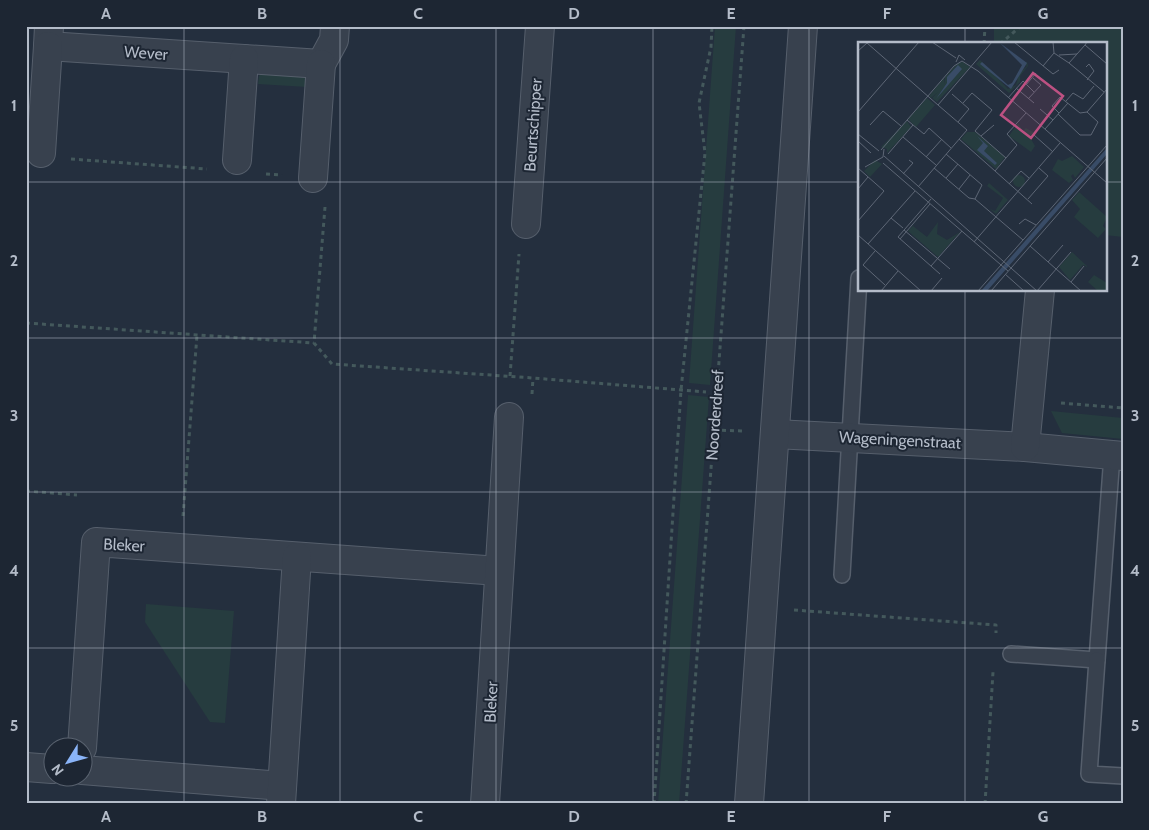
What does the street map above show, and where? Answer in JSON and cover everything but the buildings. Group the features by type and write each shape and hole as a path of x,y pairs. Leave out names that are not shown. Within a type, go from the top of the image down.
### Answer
{"street":[{"path":"313,178 321,64 334,40 335,26"},
{"name":"Beurtschipper","path":"526,224 540,26"},
{"path":"750,804 803,26"},
{"name":"Wever","path":"41,153 48,36 244,59 321,64"},
{"path":"226,165 244,59"},
{"path":"1025,447 1040,291"},
{"name":"Bleker","path":"486,804 509,417"},
{"name":"Wageningenstraat","path":"775,434 1025,447 1118,455"},
{"name":"Bleker","path":"83,738 96,542 499,570"},
{"path":"92,771 282,795 297,557"},
{"path":"26,767 42,768"}],"lane":[{"path":"842,575 858,291"},
{"path":"1118,455 1097,660 1089,774 1123,776"},
{"path":"1011,654 1097,660"}],"path":[{"path":"654,804 681,390 705,153 699,103 711,47 712,26"},
{"name":"Noorderdreef","path":"686,804 744,26"},
{"path":"984,42 985,26"},
{"path":"1002,42 1021,26"},
{"path":"70,159 226,165"},
{"path":"264,174 327,179 314,343 332,364 706,392"},
{"path":"510,376 521,233 522,228 526,224"},
{"path":"26,323 314,343"},
{"path":"180,548 197,335"},
{"path":"1030,400 1123,408"},
{"path":"26,491 77,495"},
{"path":"763,607 996,625 996,634"},
{"path":"985,804 994,672"}],"green space":[{"path":"715,26 736,26 710,385 689,383"},
{"path":"994,26 1123,26 1123,237 1106,235 1106,42 994,42"},
{"path":"262,73 304,74 308,78 307,87 258,84 259,76"},
{"path":"688,395 709,397 679,804 658,804"},
{"path":"1051,411 1123,418 1123,439 1062,433"},
{"path":"146,604 234,611 225,723 210,722 145,622"}]}
